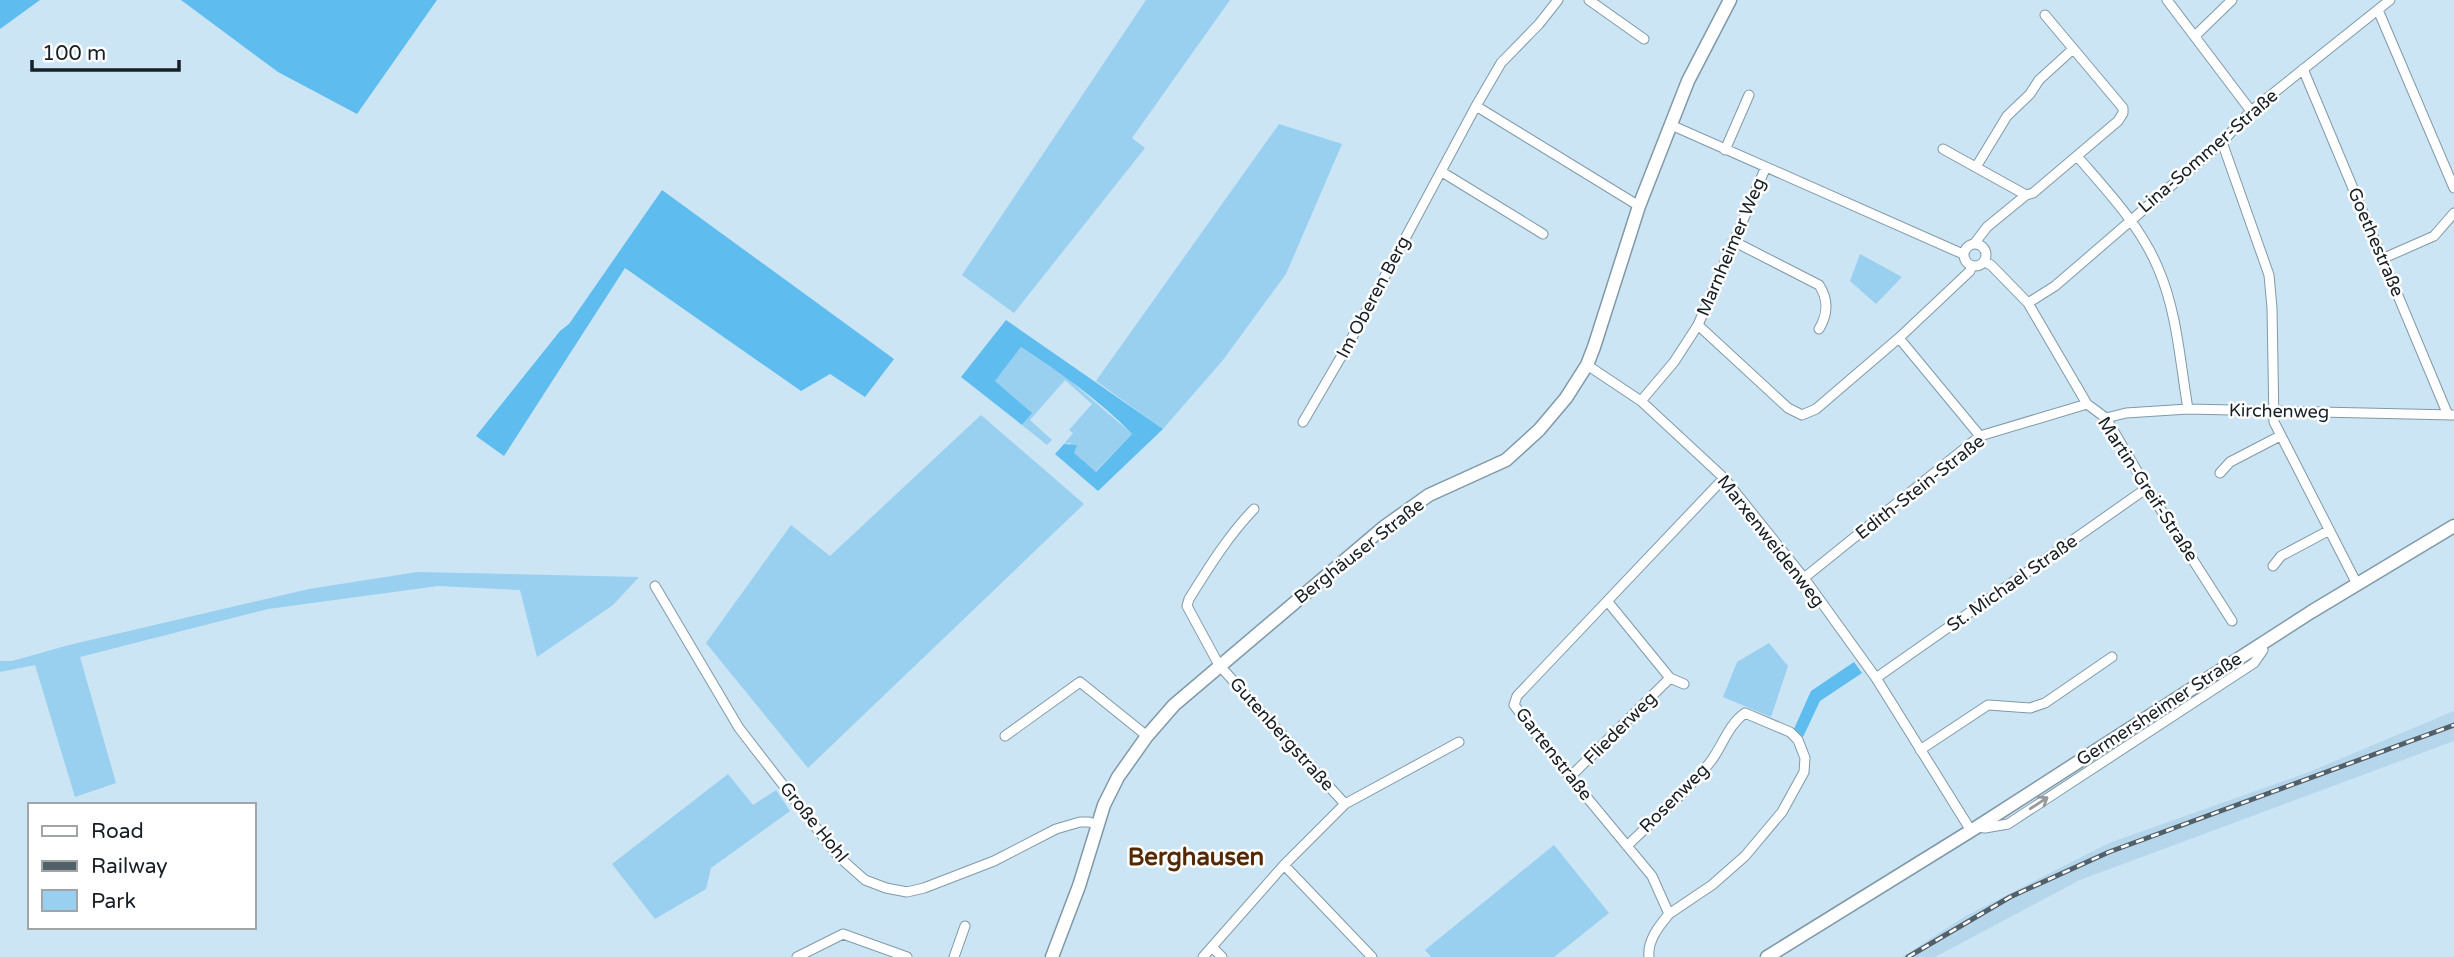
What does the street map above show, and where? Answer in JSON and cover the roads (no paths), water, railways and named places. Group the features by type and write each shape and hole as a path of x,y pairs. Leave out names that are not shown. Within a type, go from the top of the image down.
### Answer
{"street":[{"name":"Im Oberen Berg","path":"1303,422 1501,63 1558,0"},
{"path":"1589,0 1644,39"},
{"name":"Berghäuser Straße","path":"1052,957 1079,886 1104,805 1118,777 1147,736 1174,705 1395,519 1429,495 1506,460 1539,430 1571,391 1587,365 1639,206 1688,81 1730,0"},
{"path":"2167,0 2252,111"},
{"path":"2195,36 2232,0"},
{"name":"Lina-Sommer-Straße","path":"2028,303 2055,286 2221,142 2252,111 2390,0"},
{"path":"2378,10 2454,188"},
{"path":"1984,262 1971,266 1965,261 1963,254 1967,247 1974,244 1987,227 2026,195 2033,193 2118,121 2123,113 2123,108 2045,15"},
{"path":"1976,167 2007,116 2030,94 2039,80 2073,49"},
{"name":"Goethestraße","path":"2303,69 2451,415"},
{"path":"1725,150 1749,95"},
{"path":"1476,106 1639,206"},
{"path":"1671,125 1765,169 1963,254"},
{"path":"2221,142 2269,275 2272,308 2272,411 2280,436 2357,584"},
{"path":"1943,149 2026,195"},
{"path":"2077,156 2131,219 2158,268 2172,311 2188,409"},
{"name":"Marnheimer Weg","path":"1641,401 1674,362 1698,325 1765,169"},
{"path":"1442,172 1543,234"},
{"path":"2384,258 2434,236 2454,213"},
{"path":"1733,241 1819,285 1826,296 1826,317 1819,329"},
{"name":"Martin-Greif-Straße","path":"1974,244 1984,248 1984,262 1991,265 2028,303 2087,404 2106,418 2232,621"},
{"name":"Marnheimer Weg","path":"1698,325 1788,408 1802,415 1816,409 1899,338 1970,271 1971,266"},
{"path":"1899,338 1980,436"},
{"name":"Marxenweidenweg","path":"1587,365 1641,401 1724,478 1804,578 1876,678 1920,750 1974,828"},
{"name":"Edith-Stein-Straße","path":"1804,578 1980,436 2087,404"},
{"name":"Kirchenweg","path":"2106,418 2126,413 2188,409 2451,415"},
{"path":"2220,473 2230,462 2280,436"},
{"name":"Gartenstraße","path":"1668,914 1652,876 1570,778 1514,705 1517,696 1724,478"},
{"name":"St. Michael Straße","path":"1876,678 2147,488"},
{"name":"Gutenbergstraße","path":"1254,509 1221,547 1187,606 1220,665 1345,804"},
{"name":"Germersheimer Straße","path":"1767,957 2260,644 2454,526"},
{"path":"2273,566 2281,556 2328,531"},
{"name":"Große Hohl","path":"655,586 739,728 838,856 865,880 907,892 924,888 994,861 1056,828 1080,822 1098,825"},
{"name":"Fliederweg","path":"1608,602 1670,678 1684,684"},
{"path":"1920,750 1988,705 2030,708 2045,703 2112,657"},
{"name":"Fliederweg","path":"1570,778 1670,678"},
{"path":"1005,736 1080,682 1147,736"},
{"name":"Rosenweg","path":"1627,846 1712,760 1737,719 1745,713 1790,732 1798,740 1805,758 1804,772 1782,812 1745,856 1720,878 1668,914"},
{"name":"Gutenbergstraße","path":"1203,957 1284,865 1345,804 1459,742"},
{"path":"1284,865 1372,957"},
{"path":"1649,957 1648,951 1657,929 1668,914"},
{"path":"954,957 964,926"},
{"path":"797,957 811,953 843,934 906,957"},
{"path":"870,957 877,947"},
{"path":"1212,947 1222,957"}],"railway":[{"path":"1908,957 2010,897 2109,852 2454,725"}],"district":[{"name":"Berghausen","path":"1196,857"}]}
